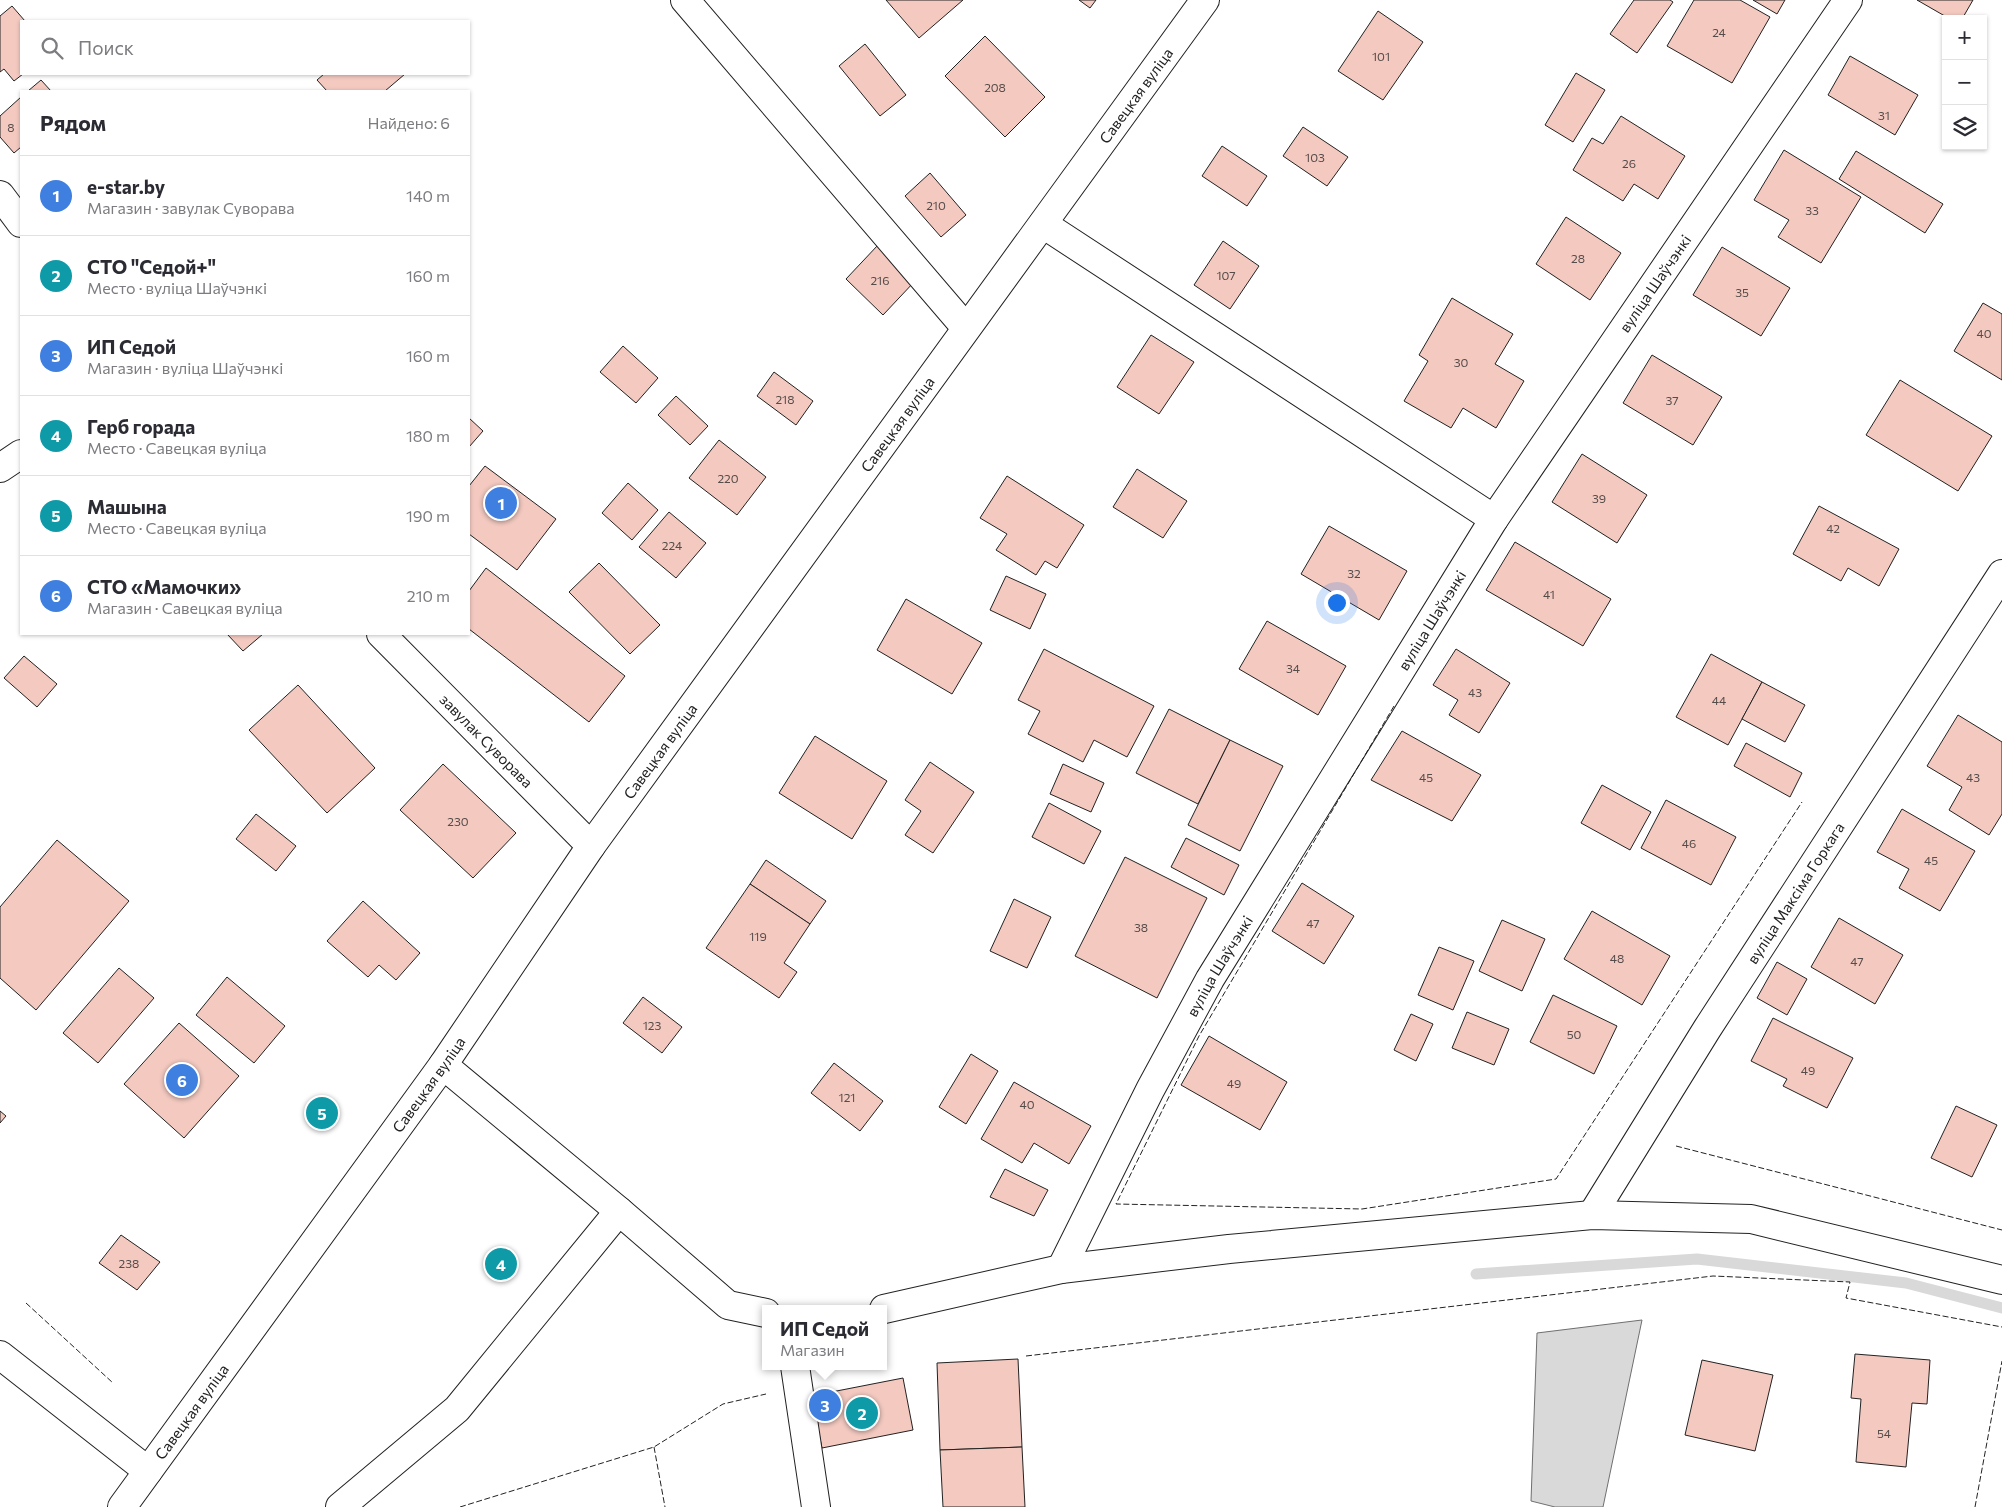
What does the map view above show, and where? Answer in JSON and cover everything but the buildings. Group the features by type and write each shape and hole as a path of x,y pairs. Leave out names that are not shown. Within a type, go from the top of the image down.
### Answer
{"street":[{"path":"685,0 966,328"},
{"name":"Савецкая вуліца","path":"122,1507 443,1065 591,846 1205,0"},
{"name":"вуліца Шаўчэнкі","path":"1061,1269 1145,1099 1210,979 1494,519 1848,0"},
{"path":"0,195 20,222"},
{"path":"1043,224 1494,519"},
{"path":"0,468 20,455"},
{"name":"вуліца Максіма Горкага","path":"1592,1215 1713,1021 2002,574"},
{"name":"завулак Суворава","path":"383,635 591,846"},
{"path":"443,1065 619,1211 728,1305 762,1312"},
{"path":"340,1507 457,1409 619,1211"},
{"path":"887,1309 1061,1269 1229,1249 1592,1215 1751,1219 2002,1280"},
{"path":"0,1355 148,1471"},
{"path":"796,1370 816,1507"}],"shaded area":[{"path":"1642,1320 1603,1507 1555,1507 1531,1501 1537,1333"}],"waterway":[{"path":"1476,1274 1697,1259 1906,1283 2002,1308"}],"fence":[{"path":"1394,706 1199,1036 1116,1204 1362,1209 1556,1179 1802,802"},
{"path":"1676,1146 2002,1230"},
{"path":"1026,1356 1713,1276 1850,1282 1846,1298 2002,1327"},
{"path":"26,1303 113,1383"},
{"path":"1975,1507 2002,1361"},
{"path":"460,1507 654,1447 723,1404 766,1394"},
{"path":"654,1447 665,1507"}],"place":[{"name":"e-star.by","path":"501,503"},
{"name":"СТО «Мамочки»","path":"182,1080"},
{"name":"Машына","path":"322,1113"},
{"name":"Герб горада","path":"501,1264"},
{"name":"ИП Седой","path":"825,1405"},
{"name":"СТО \"Седой+\"","path":"862,1413"}]}
